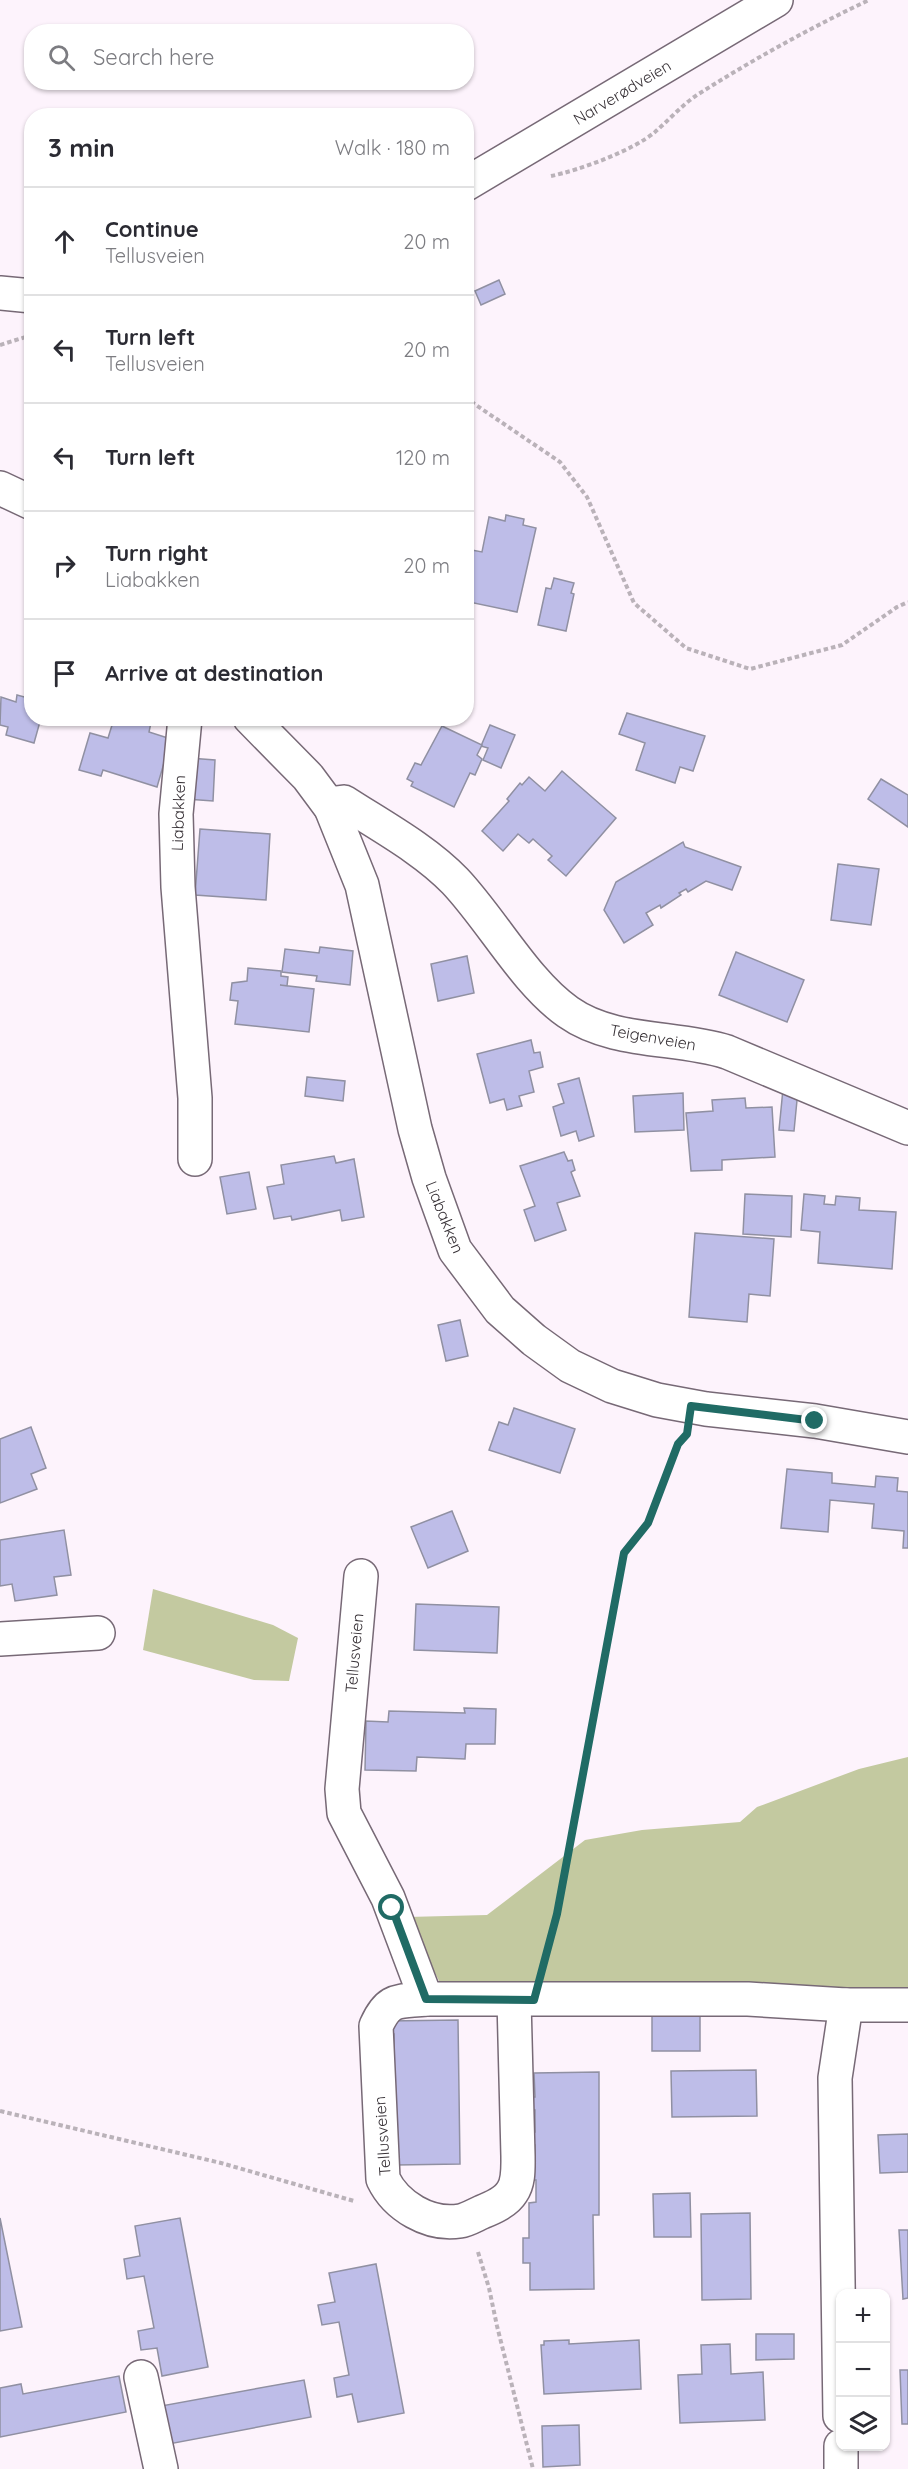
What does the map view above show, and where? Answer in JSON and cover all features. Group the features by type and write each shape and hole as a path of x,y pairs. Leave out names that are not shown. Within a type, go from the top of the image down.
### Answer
{"street":[{"name":"Narverødveien","path":"474,179 776,0"},
{"path":"0,293 24,295"},
{"path":"0,488 24,499"},
{"name":"Liabakken","path":"185,726 176,814 178,887 195,1098 195,1159"},
{"name":"Liabakken","path":"258,726 308,777 331,808 362,885 415,1129 455,1250 500,1310 534,1340 570,1366 612,1386 657,1400 691,1406 815,1421 908,1437"},
{"name":"Teigenveien","path":"331,808 336,803 344,802 420,851 455,881 540,986 568,1012 586,1022 618,1033 710,1047 726,1052 908,1128"},
{"name":"Tellusveien","path":"360,1576 342,1789 344,1813 388,1898 426,1999"},
{"path":"0,1639 98,1633"},
{"name":"Tellusveien","path":"524,2000 517,2180 514,2190 507,2198 491,2208 460,2221 420,2216 394,2196 383,2179 376,2026 383,2010 393,2003 426,1999 748,1999 846,2005 908,2005"},
{"path":"840,2397 835,2078 846,2005"},
{"path":"141,2377 161,2469"},
{"path":"841,2451 841,2469"}],"path":[{"path":"544,178 573,172 611,156 653,134 693,98 745,65 869,0"},
{"path":"0,344 24,337"},
{"path":"474,404 560,462 587,496 633,603 686,648 750,669 842,645 897,607 908,602"},
{"path":"524,2000 557,1914 624,1553 648,1523 678,1444 687,1434 691,1406"},
{"path":"0,2111 221,2163 380,2208 401,2211 405,2206"},
{"path":"460,2221 462,2231 475,2244 489,2288 533,2469"}],"green space":[{"path":"153,1589 273,1625 298,1638 289,1681 254,1680 143,1650"},
{"path":"908,1757 908,1993 443,1989 407,1917 487,1915 585,1840 642,1830 740,1822 757,1807 859,1769"}],"building":[{"path":"499,280 505,294 481,305 475,291"},
{"path":"506,515 524,519 523,525 536,528 517,612 474,603 474,550 482,552 489,517 505,521"},
{"path":"554,578 574,583 571,593 574,594 566,631 538,625 546,588 551,589"},
{"path":"17,695 24,697 24,726 39,726 34,743 6,735 8,727 0,725 1,697 16,702"},
{"path":"627,713 705,736 693,771 680,767 675,783 636,770 645,743 619,734"},
{"path":"490,725 515,735 501,768 483,760 488,748 481,746"},
{"path":"112,726 150,726 149,732 171,739 157,787 103,770 101,776 79,770 90,733 108,738"},
{"path":"442,726 482,745 477,755 482,759 475,775 470,773 454,807 411,786 413,782 407,779 415,763 421,765"},
{"path":"189,758 215,760 213,801 186,799"},
{"path":"562,771 616,818 566,876 548,860 552,856 533,839 529,843 518,834 503,851 482,831 509,801 507,799 520,783 522,785 529,777 545,791"},
{"path":"881,779 908,795 908,827 868,799"},
{"path":"200,829 270,834 266,900 195,895"},
{"path":"683,842 685,847 741,867 732,890 706,881 688,892 686,889 661,908 660,905 646,913 653,925 624,943 604,910 616,882"},
{"path":"838,864 879,869 871,925 831,920"},
{"path":"320,947 353,951 350,985 316,981 317,976 282,972 285,949 319,953"},
{"path":"736,952 804,980 787,1022 719,995"},
{"path":"467,956 474,993 438,1001 431,964"},
{"path":"248,968 281,971 281,976 288,977 287,986 314,989 309,1032 235,1024 238,1001 230,1000 232,983 247,981"},
{"path":"531,1040 534,1053 540,1052 543,1067 529,1071 534,1092 519,1096 522,1106 507,1110 504,1099 490,1103 477,1054"},
{"path":"307,1077 345,1081 343,1101 305,1096"},
{"path":"579,1078 594,1136 579,1141 576,1131 561,1136 553,1107 564,1103 558,1084"},
{"path":"783,1089 798,1090 794,1131 779,1130"},
{"path":"683,1093 684,1130 635,1132 633,1096"},
{"path":"745,1098 746,1108 772,1107 775,1157 722,1160 722,1170 691,1171 686,1113 713,1111 712,1100"},
{"path":"564,1152 568,1161 572,1160 575,1170 571,1172 580,1196 557,1203 566,1230 535,1241 524,1210 535,1206 520,1166"},
{"path":"334,1156 336,1163 354,1159 364,1217 342,1221 340,1210 292,1220 291,1216 274,1219 267,1187 284,1184 281,1165"},
{"path":"249,1172 256,1209 227,1214 220,1177"},
{"path":"745,1194 792,1196 791,1237 743,1234"},
{"path":"804,1194 825,1196 824,1204 835,1205 836,1196 860,1198 859,1210 896,1212 892,1269 818,1263 820,1232 801,1230"},
{"path":"695,1233 774,1239 770,1296 749,1294 747,1322 689,1317"},
{"path":"460,1320 468,1356 446,1361 438,1325"},
{"path":"514,1408 575,1429 560,1473 489,1450 499,1422 508,1425"},
{"path":"31,1427 46,1468 31,1474 37,1489 0,1503 0,1439"},
{"path":"787,1469 832,1473 832,1483 875,1487 876,1476 898,1478 897,1491 908,1492 908,1548 903,1548 904,1531 872,1528 874,1504 830,1500 828,1532 781,1528"},
{"path":"452,1511 468,1551 428,1568 411,1527"},
{"path":"64,1530 71,1575 54,1577 57,1595 15,1601 12,1584 0,1586 0,1540"},
{"path":"416,1604 499,1607 497,1653 414,1650"},
{"path":"464,1708 496,1709 495,1744 466,1744 465,1759 417,1757 416,1771 365,1770 366,1721 388,1722 389,1711 465,1713"},
{"path":"652,2012 700,2012 700,2051 652,2051"},
{"path":"458,2020 460,2164 396,2165 388,2056 394,2056 394,2034 388,2034 388,2021"},
{"path":"756,2070 757,2116 672,2117 671,2071"},
{"path":"599,2072 599,2215 593,2215 594,2289 530,2290 530,2263 523,2263 523,2238 529,2238 529,2203 536,2202 536,2180 530,2180 530,2167 535,2167 535,2145 529,2145 530,2132 535,2132 535,2110 529,2110 529,2097 535,2097 534,2073"},
{"path":"908,2134 908,2172 880,2173 878,2135"},
{"path":"690,2193 691,2237 654,2237 653,2194"},
{"path":"750,2213 751,2299 702,2300 701,2214"},
{"path":"0,2218 22,2327 0,2331"},
{"path":"180,2218 208,2367 162,2376 157,2348 141,2350 138,2331 154,2328 144,2276 127,2279 124,2259 140,2256 135,2226"},
{"path":"899,2230 908,2230 908,2298 903,2299"},
{"path":"376,2264 404,2413 358,2422 352,2394 337,2397 334,2378 349,2375 339,2322 322,2325 318,2305 335,2302 329,2273"},
{"path":"756,2334 794,2334 794,2359 756,2360"},
{"path":"569,2340 569,2344 639,2340 641,2389 544,2394 541,2345 544,2345 544,2341"},
{"path":"730,2344 731,2374 763,2372 765,2420 680,2423 678,2375 702,2374 701,2345"},
{"path":"900,2370 908,2370 908,2424 902,2424"},
{"path":"119,2376 126,2412 0,2437 0,2388 21,2384 23,2394"},
{"path":"304,2380 311,2417 169,2444 161,2406"},
{"path":"579,2425 580,2465 543,2467 542,2426"}],"route":[{"path":"392,1908 426,1999 534,2000 557,1914 624,1553 648,1523 678,1444 687,1434 691,1406 815,1421"}]}
